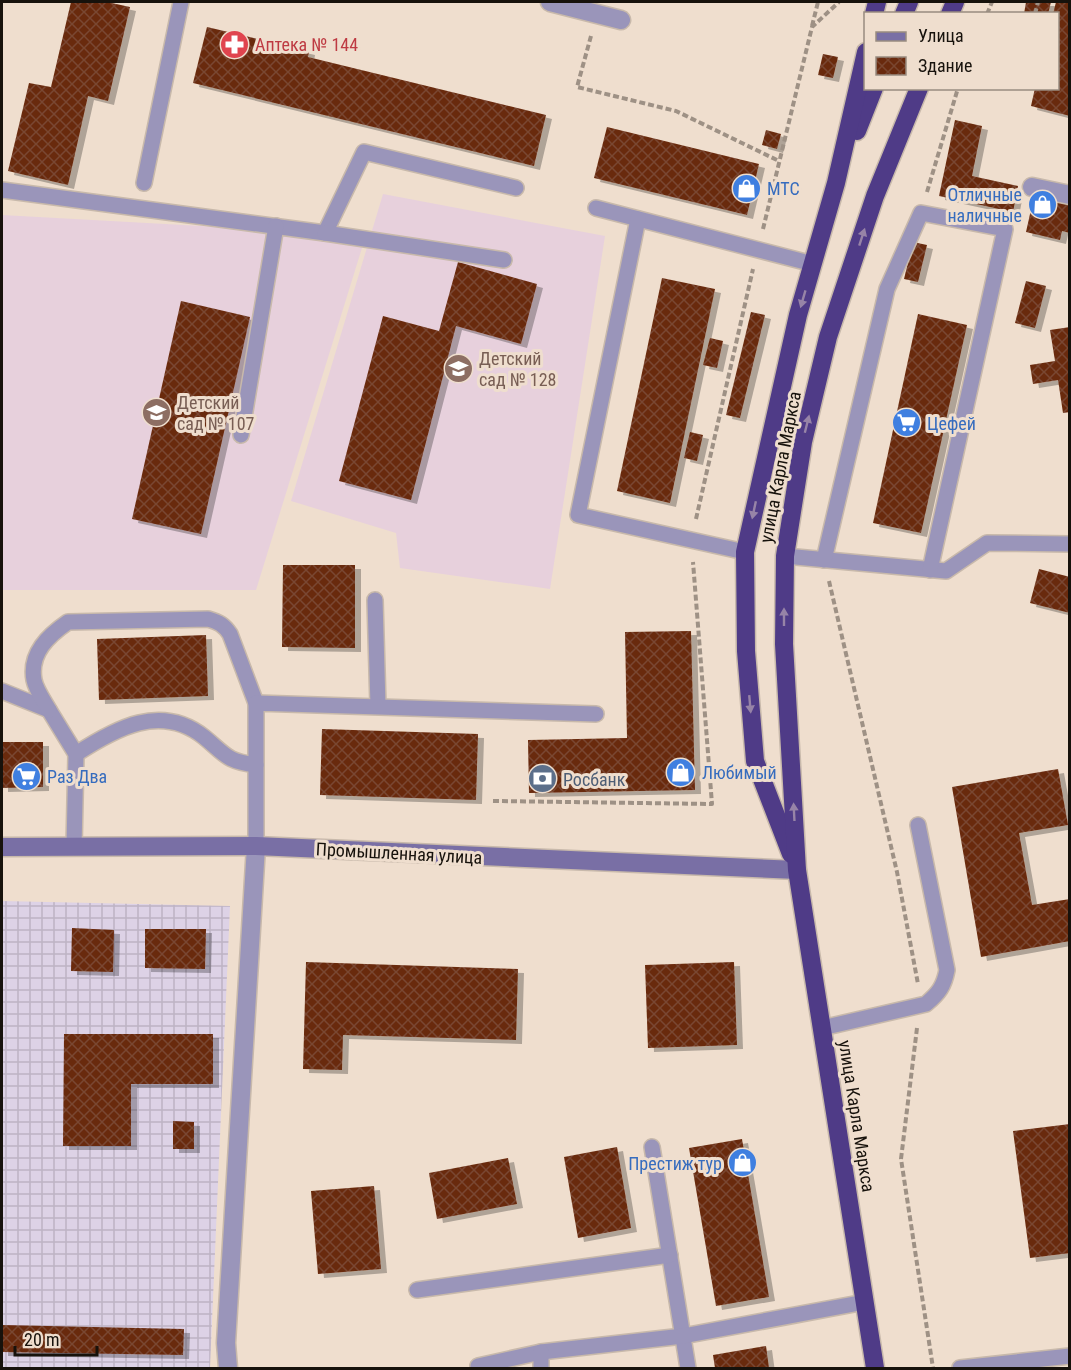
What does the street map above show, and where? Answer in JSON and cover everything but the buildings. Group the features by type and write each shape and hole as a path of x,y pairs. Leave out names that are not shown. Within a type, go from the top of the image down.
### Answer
{"highway":[{"path":"836,183 864,61"},
{"path":"836,183 873,90"},
{"name":"улица Карла Маркса","path":"875,1368 797,870 784,644 785,556 803,442 828,337 875,196 919,90"},
{"name":"улица Карла Маркса","path":"797,870 755,761 746,651 745,552 795,326 836,183"}],"street":[{"path":"550,2 621,20"},
{"path":"1032,187 1070,195"},
{"path":"228,1368 226,1343 256,846"},
{"name":"Промышленная улица","path":"2,847 256,846 797,870"}],"lane":[{"path":"144,183 181,2"},
{"path":"325,233 364,152 516,188"},
{"path":"2,190 276,226 504,260"},
{"path":"596,208 813,264"},
{"path":"824,560 887,289 921,213 1005,230 930,570"},
{"path":"638,219 578,515 745,552"},
{"path":"240,435 276,226"},
{"path":"785,556 946,571 987,543 1070,544"},
{"path":"375,600 378,706"},
{"path":"74,847 76,754 34,680 34,664 40,645 68,622 208,619 225,626 230,634 256,703 256,846"},
{"path":"2,691 49,710"},
{"path":"256,703 596,714"},
{"path":"76,754 102,737 134,723 157,720 187,725 224,756 236,762 256,765"},
{"path":"822,1028 926,1004 939,994 947,970 918,825"},
{"path":"652,1147 688,1368"},
{"path":"417,1290 670,1255"},
{"path":"478,1366 541,1352 683,1336 865,1302"},
{"path":"541,1352 541,1368"},
{"path":"960,1368 1070,1356"}],"path":[{"path":"493,801 712,804 692,539 818,2"},
{"path":"812,27 838,2"},
{"path":"597,14 577,87 676,111 779,161"},
{"path":"921,213 957,90"},
{"path":"824,560 897,872 918,983"},
{"path":"918,1027 901,1159 933,1368"}],"shaded area":[{"name":"Детский сад № 128","path":"383,194 605,236 550,589 400,568 396,533 291,501"},
{"name":"Детский сад № 107","path":"2,215 366,235 256,590 2,590"},
{"path":"2,901 230,906 210,1368 2,1368"}],"place":[{"name":"Аптека № 144","path":"234,44"},
{"name":"МТС","path":"746,188"},
{"name":"Отличные наличные","path":"1043,204"},
{"name":"Детский сад № 128","path":"458,368"},
{"name":"Детский сад № 107","path":"156,412"},
{"name":"Цефей","path":"906,423"},
{"name":"Любимый","path":"681,772"},
{"name":"Раз Два","path":"26,776"},
{"name":"Росбанк","path":"542,779"},
{"name":"Престиж тур","path":"743,1163"}]}
